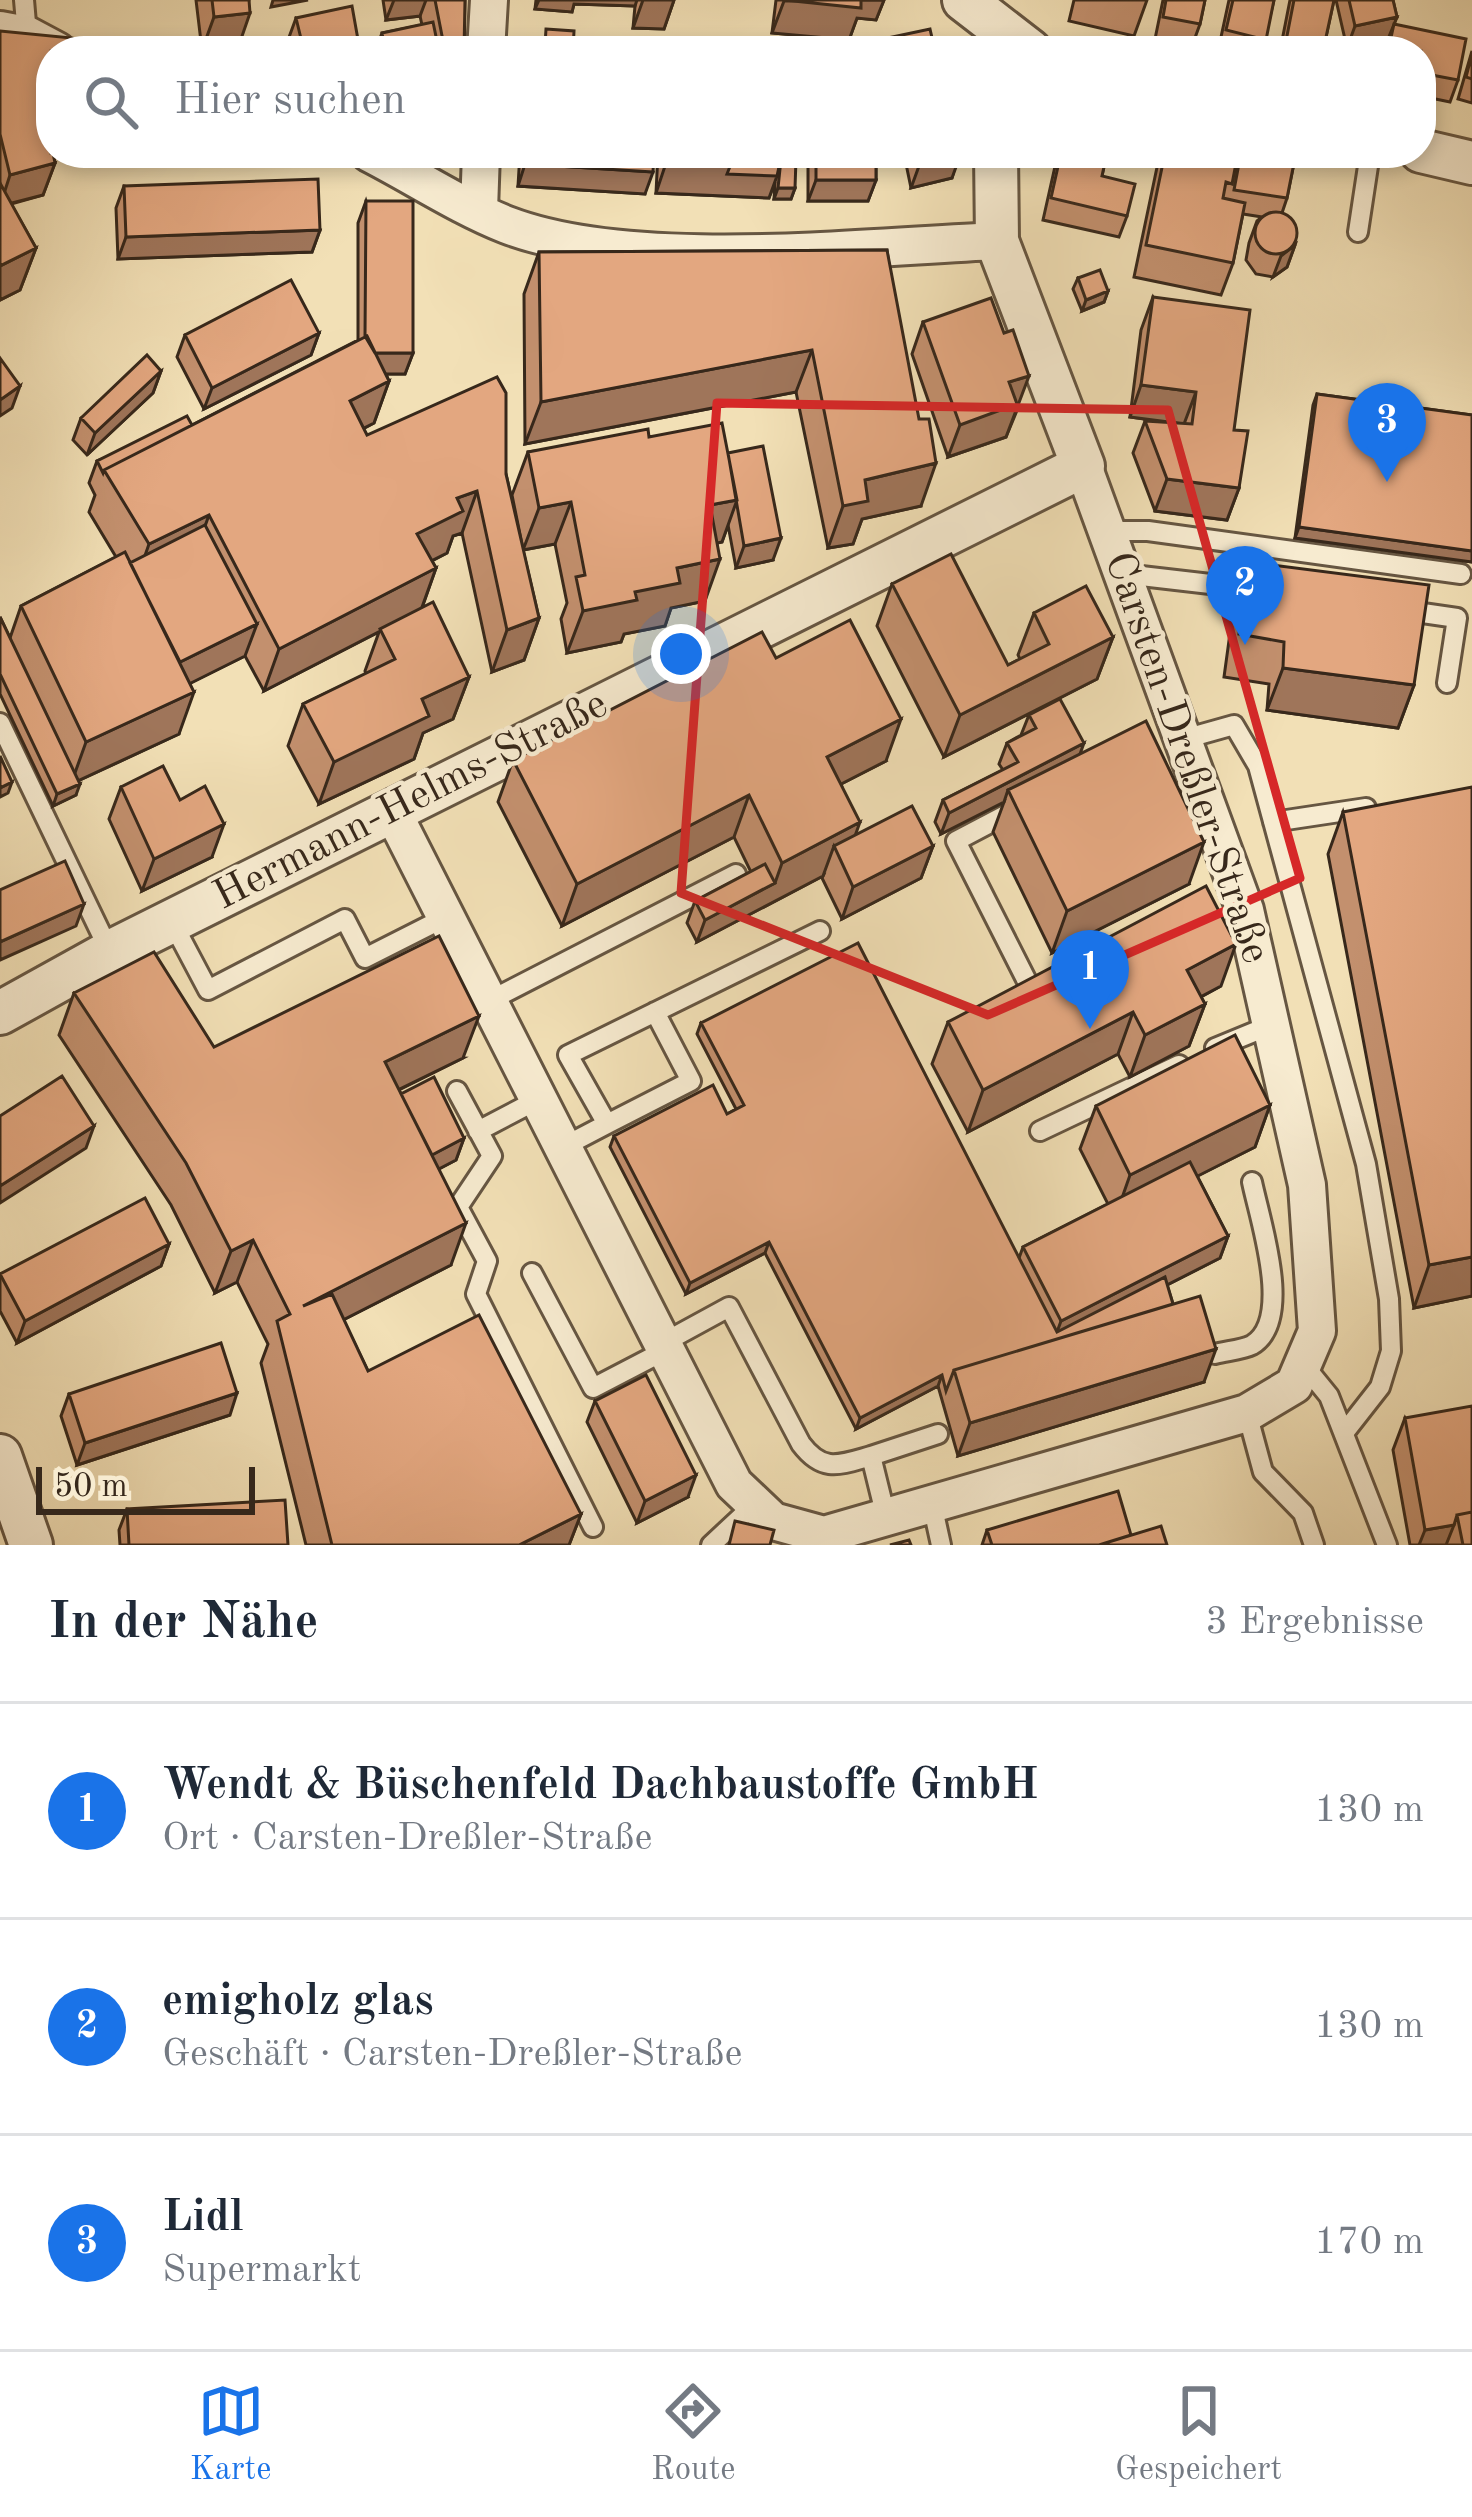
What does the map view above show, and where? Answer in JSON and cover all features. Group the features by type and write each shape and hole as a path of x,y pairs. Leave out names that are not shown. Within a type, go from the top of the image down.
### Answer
{"street":[{"path":"487,36 489,0"},
{"path":"964,0 1011,36"},
{"path":"1436,155 1472,163"},
{"path":"397,168 506,224 572,243 712,252 998,241"},
{"path":"478,210 480,168"},
{"name":"Carsten-Dreßler-Straße","path":"996,168 998,241 1124,574 1271,1024 1307,1185 1318,1330 1303,1364"},
{"name":"Hermann-Helms-Straße","path":"0,1013 110,952 1083,466"},
{"path":"392,811 734,1484 773,1521 820,1540 1247,1413 1294,1384 1303,1364"},
{"path":"0,1456 31,1545"}],"lane":[{"path":"1358,232 1368,168"},
{"path":"1108,531 1148,531 1461,574"},
{"path":"1124,574 1283,592"},
{"path":"1370,605 1457,618 1447,683"},
{"path":"0,723 110,952"},
{"path":"1175,732 1234,725 1258,766 1366,1164 1389,1299 1391,1351 1380,1387 1344,1433"},
{"path":"1033,801 956,841 1034,998 1060,984"},
{"path":"1273,822 1384,806"},
{"path":"489,1001 736,874"},
{"path":"172,921 208,990 345,919 365,958 446,916"},
{"path":"607,1124 568,1054 820,931"},
{"path":"563,1147 691,1081 655,1012"},
{"path":"1040,1131 1271,1024"},
{"path":"457,1091 492,1156 458,1207 487,1262 476,1294 593,1527"},
{"path":"478,1131 539,1100"},
{"path":"1214,1354 1252,1345 1272,1322 1266,1254 1252,1182"},
{"path":"1266,1254 1312,1247"},
{"path":"532,1273 593,1388 729,1307 815,1462 831,1468 938,1434"},
{"path":"1303,1364 1329,1396 1387,1545"},
{"path":"1247,1413 1263,1472 1303,1513 1314,1545"},
{"path":"871,1456 886,1517"},
{"path":"711,1545 755,1504"},
{"path":"932,1504 941,1545"}],"highlighted area":[{"path":"717,403 1168,410 1300,878 988,1015 681,893"}],"building":[{"path":"212,0 249,0 250,13 214,17"},
{"path":"435,0 465,0 464,36 442,36"},
{"path":"784,0 861,0 861,8"},
{"path":"1166,0 1205,0 1200,24 1163,17"},
{"path":"1233,0 1274,0 1267,36 1226,30"},
{"path":"1294,0 1334,0 1326,36 1287,36"},
{"path":"1349,0 1393,0 1397,17 1355,26"},
{"path":"352,6 357,36 300,36 296,18"},
{"path":"433,22 436,36 382,36"},
{"path":"1394,24 1466,39 1458,80 1436,76 1436,36 1391,36"},
{"path":"546,29 574,31 574,36 546,36"},
{"path":"930,29 932,36 897,36"},
{"path":"0,31 51,36 36,36 36,168 10,175 0,134"},
{"path":"589,168 653,168 653,172"},
{"path":"729,168 779,168 777,176 727,174"},
{"path":"780,168 796,168 795,188 778,188"},
{"path":"816,168 876,168 876,180 816,180"},
{"path":"1058,168 1104,168 1102,176 1135,184 1127,216 1051,198"},
{"path":"1162,168 1235,168 1223,198 1245,203 1233,263 1146,245"},
{"path":"1238,168 1293,168 1287,198 1234,190"},
{"path":"318,179 320,230 126,237 124,186"},
{"path":"0,183 36,248 0,266"},
{"path":"366,201 413,201 413,353 375,353 365,336"},
{"path":"1276,212 1291,218 1297,233 1291,248 1276,254 1261,248 1255,233 1261,218"},
{"path":"887,250 919,419 929,419 936,463 865,480 868,501 843,506 812,350 541,402 539,252"},
{"path":"1100,270 1108,291 1086,300 1078,278"},
{"path":"291,280 319,333 212,388 185,335"},
{"path":"1153,297 1250,310 1234,430 1248,431 1239,488 1167,479 1145,421 1192,424 1196,392 1141,385"},
{"path":"991,298 1004,333 1013,330 1029,376 1009,382 1017,404 960,425 923,322"},
{"path":"367,336 389,381 350,401 367,435 497,377 506,393 506,474 539,618 507,630 477,491 457,498 463,511 417,534 436,568 279,649 209,515 149,544 104,470"},
{"path":"147,355 161,371 95,433 81,418"},
{"path":"0,358 20,386 0,400"},
{"path":"1317,394 1472,415 1472,551 1299,527"},
{"path":"187,416 192,425 103,473 97,461"},
{"path":"722,423 737,500 710,505 720,559 677,568 680,583 635,592 637,600 583,611 576,577 585,575 571,502 539,508 528,452 648,429 649,437"},
{"path":"763,446 781,538 744,546 728,453"},
{"path":"205,525 257,624 180,662 130,563"},
{"path":"125,552 194,692 86,742 21,606"},
{"path":"951,554 1008,665 1049,644 1034,613 1086,586 1113,637 960,715 892,584"},
{"path":"1249,562 1429,585 1414,685 1283,668 1284,642 1239,634"},
{"path":"433,602 469,677 422,699 429,716 334,762 303,704 395,659 380,629"},
{"path":"0,617 80,784 57,794 0,674"},
{"path":"850,620 901,719 827,757 860,822 782,863 749,795 577,884 513,760 762,632 776,658"},
{"path":"1060,699 1084,743 949,813 943,800 1018,762 1007,743 1036,728 1029,715"},
{"path":"1146,721 1204,842 1067,911 1008,790"},
{"path":"0,756 12,782 0,788"},
{"path":"163,766 180,800 205,786 224,824 154,859 121,787"},
{"path":"1472,787 1472,1257 1429,1265 1343,812"},
{"path":"912,806 933,846 853,887 834,846"},
{"path":"65,861 84,904 0,942 0,890"},
{"path":"765,864 775,883 705,920 695,901"},
{"path":"1206,886 1236,944 1187,970 1205,1004 1145,1035 1133,1012 983,1090 948,1022"},
{"path":"439,936 479,1016 385,1062 466,1223 303,1306 332,1294 368,1371 479,1315 581,1514 519,1545 332,1545 277,1321 290,1314 253,1240 231,1251 186,1163 74,993 154,952 214,1047"},
{"path":"858,943 1057,1332 1165,1277 1173,1304 954,1370 946,1391 942,1375 860,1418 769,1242 690,1283 614,1136 713,1085 727,1114 744,1105 701,1023"},
{"path":"1235,1035 1270,1105 1130,1175 1096,1106"},
{"path":"62,1076 94,1126 0,1186 0,1116"},
{"path":"434,1077 464,1138 432,1155 401,1094"},
{"path":"1190,1162 1228,1236 1061,1321 1023,1247"},
{"path":"145,1198 169,1244 25,1321 0,1274"},
{"path":"1200,1296 1216,1349 970,1423 954,1370"},
{"path":"221,1343 237,1393 85,1443 69,1394"},
{"path":"646,1375 696,1475 645,1501 595,1401"},
{"path":"1472,1406 1472,1512 1457,1515 1454,1525 1425,1530 1405,1418"},
{"path":"1118,1491 1131,1535 1099,1545 992,1545 987,1530"},
{"path":"285,1500 288,1545 129,1545 127,1509"},
{"path":"1472,1512 1472,1545 1463,1545 1457,1515"},
{"path":"735,1521 774,1530 770,1545 729,1545"},
{"path":"1161,1526 1167,1545 1099,1545"}],"place":[{"name":"Lidl","path":"1387,482"},
{"name":"emigholz glas","path":"1245,645"},
{"name":"Wendt & Büschenfeld Dachbaustoffe GmbH","path":"1090,1029"}]}
